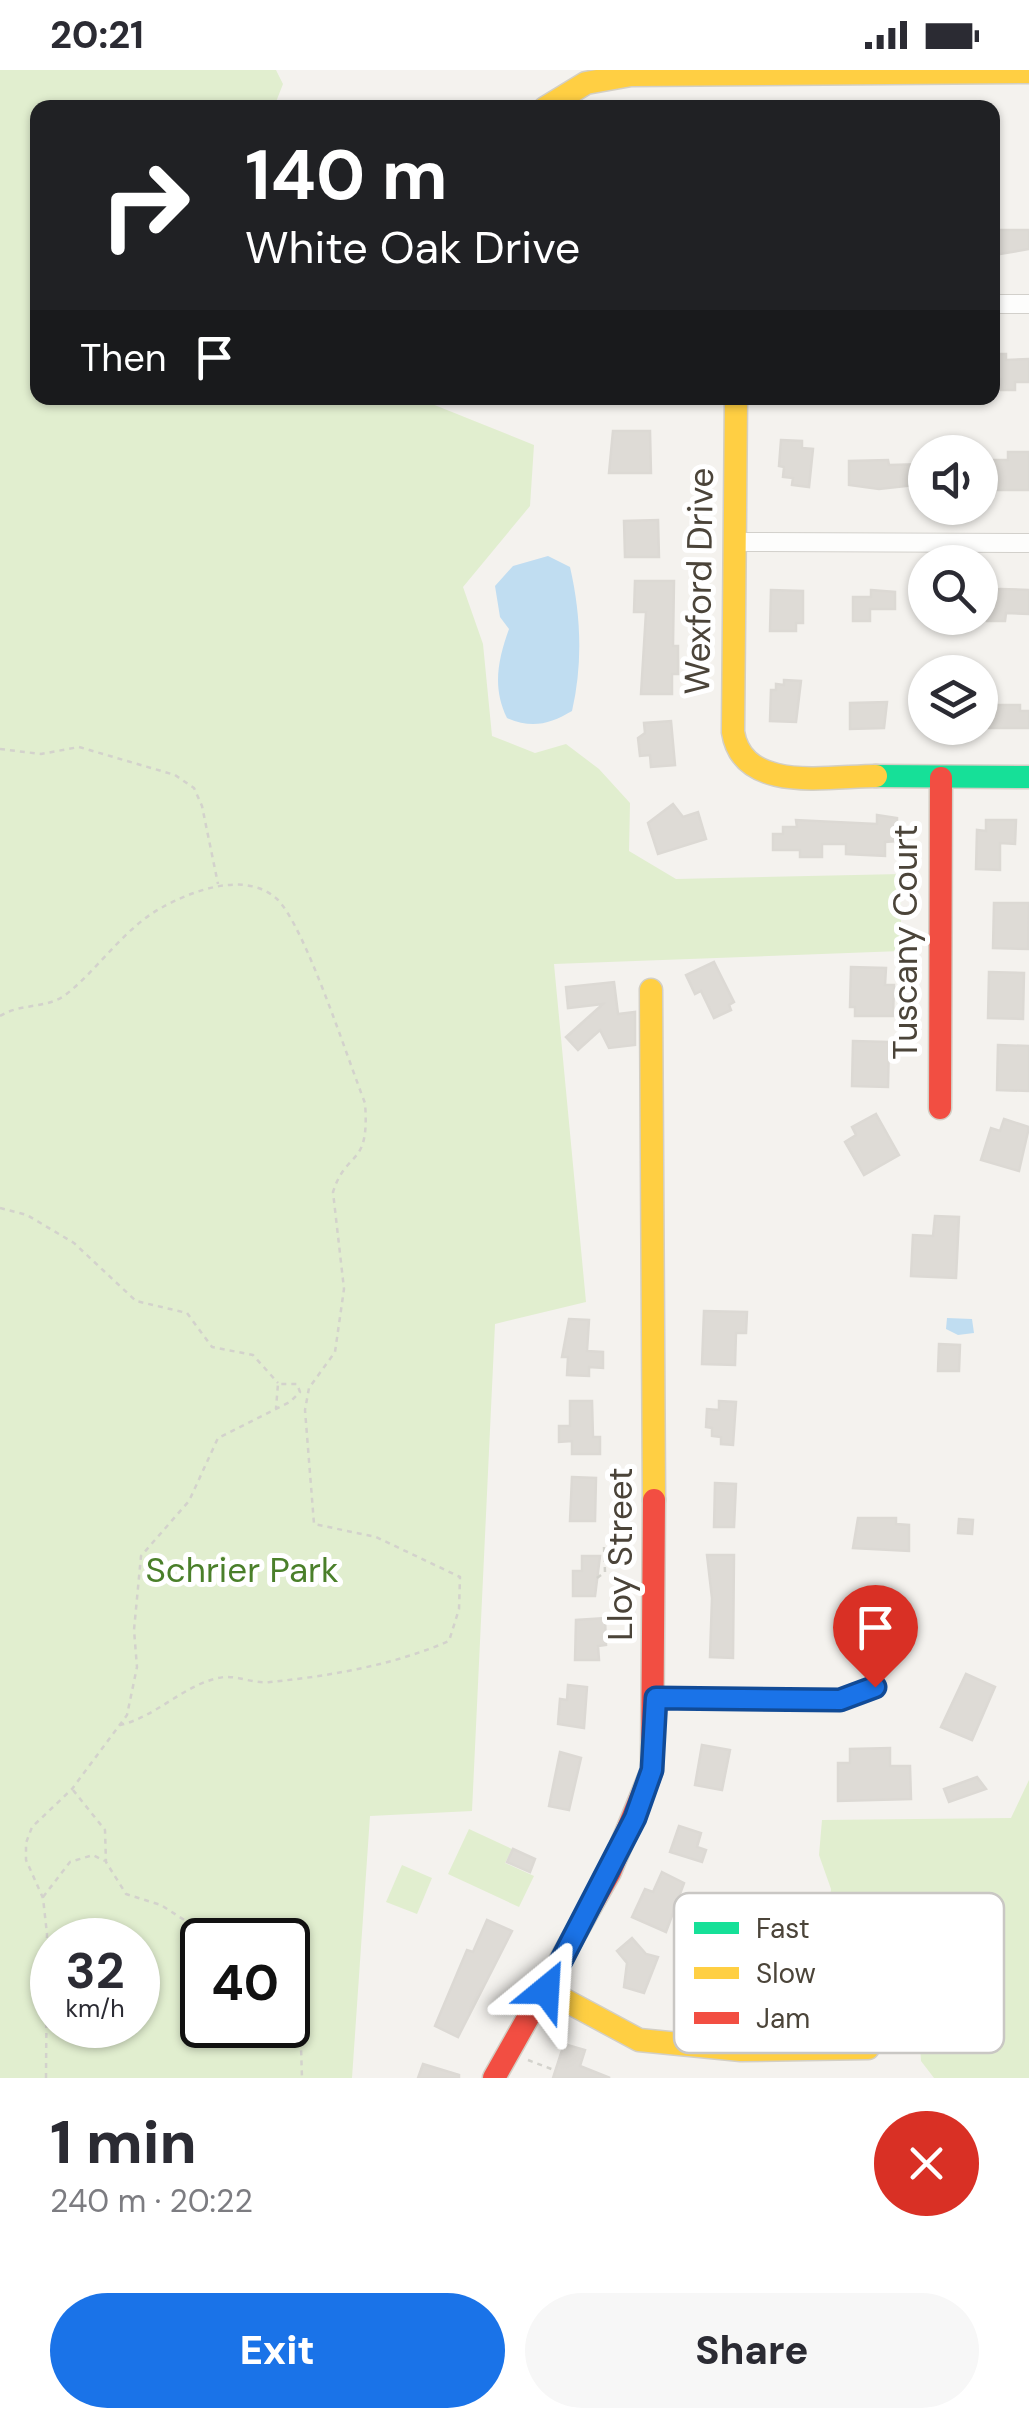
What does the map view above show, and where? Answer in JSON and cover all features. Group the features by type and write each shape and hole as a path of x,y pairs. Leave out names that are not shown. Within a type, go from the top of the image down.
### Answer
{"street":[{"path":"558,100 586,82 605,78 709,71 1029,72"},
{"path":"1000,304 1029,304"},
{"name":"Wexford Drive","path":"736,405 735,749 744,763 759,772 780,776 941,778"},
{"path":"734,542 1029,543"},
{"path":"941,778 1029,778"},
{"name":"Tuscany Court","path":"940,1108 941,778"},
{"name":"Lloy Street","path":"494,2078 546,1990 635,1818 652,1770 656,1698 651,990"},
{"path":"656,1698 840,1700 875,1687"},
{"path":"546,1990 639,2040 674,2043"}],"path":[{"path":"0,749 41,754 80,747 174,774 194,788 202,806 218,885"},
{"path":"0,1016 20,1006 52,1004 158,909 218,885 256,889 277,899 305,948 365,1104 364,1150 337,1180 333,1192 344,1288 336,1352 309,1390 305,1410 314,1524 376,1537 460,1577 459,1608 449,1641 416,1655 369,1666 266,1683 227,1677 203,1683 137,1722 120,1726"},
{"path":"0,1208 27,1215 74,1243 136,1302 187,1314 212,1347 253,1355 278,1384 276,1408"},
{"path":"278,1384 292,1381 300,1390 309,1390"},
{"path":"46,2078 50,1970 42,1898 26,1860 26,1843 32,1828 72,1789 120,1726 135,1688 136,1578 141,1556 189,1501 218,1438 298,1397 300,1390"},
{"path":"597,1578 606,1572 604,1547"},
{"path":"72,1789 105,1830 106,1862"},
{"path":"42,1898 70,1862 93,1855 106,1862 126,1894 162,1906 181,1918"},
{"path":"301,2048 302,2078"},
{"path":"508,2052 554,2070"}],"green space":[{"name":"Schrier Park","path":"0,70 276,70 283,84 277,100 30,100 30,405 434,405 534,445 530,506 463,587 483,644 492,736 535,753 566,744 599,769 630,803 629,851 676,879 901,874 901,951 554,964 586,1302 495,1324 472,1811 370,1816 352,2078 0,2078"},
{"path":"1029,1780 1029,2078 934,2078 921,2061 920,2053 1004,2053 1004,1893 831,1893 819,1855 822,1820 1011,1818"},
{"path":"469,1829 512,1849 505,1863 534,1876 519,1907 448,1874"},
{"path":"402,1865 432,1878 417,1914 386,1902"}],"water":[{"path":"548,556 570,567 578,621 578,675 572,711 533,724 507,718 502,707 498,684 509,629 500,617 495,586 513,566"},
{"path":"947,1318 972,1319 974,1333 958,1335 946,1329"}],"building":[{"path":"1000,230 1029,230 1029,249 1000,254"},
{"path":"1000,354 1006,354 1006,360 1029,359 1029,382 1015,382 1015,390 1001,390"},
{"path":"613,431 650,431 651,473 609,473"},
{"path":"781,440 802,441 802,448 813,449 809,487 792,485 793,478 783,477 784,467 779,466"},
{"path":"1008,452 1029,452 1029,490 998,490 998,460 1008,460"},
{"path":"888,460 889,465 908,464 908,486 879,489 849,485 849,461"},
{"path":"658,520 659,557 625,557 624,521"},
{"path":"635,581 674,581 673,646 678,646 678,674 672,674 672,694 641,694 646,612 634,612"},
{"path":"998,589 1029,590 1029,614 1006,613 1005,621 998,621"},
{"path":"771,590 803,591 803,623 796,623 796,631 770,631"},
{"path":"871,590 895,592 895,609 870,609 870,621 853,621 853,597 871,597"},
{"path":"784,680 801,681 796,722 770,721 771,690 776,690 776,684 784,685"},
{"path":"887,702 884,728 850,729 850,703"},
{"path":"998,705 1020,705 1020,711 1029,711 1029,728 998,728"},
{"path":"671,721 675,765 651,767 650,755 640,756 638,738 645,733 644,723"},
{"path":"673,804 683,817 698,812 706,839 658,854 648,823"},
{"path":"877,815 897,818 897,841 885,842 885,856 846,854 846,844 822,844 822,857 800,857 800,850 773,850 773,834 783,834 783,827 797,827 796,820 877,824"},
{"path":"986,820 1016,820 1015,844 1000,843 1000,870 976,869 977,830 986,831"},
{"path":"994,903 1029,903 1028,949 993,948"},
{"path":"714,962 734,1002 729,1005 731,1010 714,1018 701,991 695,994 686,975"},
{"path":"851,967 886,968 885,985 894,985 893,1016 855,1016 855,1007 850,1007"},
{"path":"989,972 1024,973 1023,1019 988,1018"},
{"path":"614,982 618,1014 635,1012 635,1045 609,1048 600,1030 578,1050 566,1037 603,1004 568,1008 566,987"},
{"path":"853,1041 889,1042 888,1087 852,1086"},
{"path":"998,1045 1029,1046 1029,1091 997,1090"},
{"path":"876,1114 899,1155 864,1175 845,1142 856,1135 852,1127"},
{"path":"1004,1119 1029,1127 1019,1171 981,1160 991,1128 1000,1131"},
{"path":"935,1216 959,1217 956,1278 911,1276 913,1235 933,1236"},
{"path":"704,1311 747,1312 746,1333 736,1333 735,1365 702,1364"},
{"path":"569,1319 589,1320 587,1351 603,1352 603,1368 589,1367 589,1376 567,1375 568,1357 562,1357"},
{"path":"939,1344 960,1345 959,1371 938,1371"},
{"path":"570,1401 592,1401 593,1437 600,1437 600,1454 572,1454 572,1441 559,1442 559,1426 570,1426"},
{"path":"719,1401 736,1402 733,1445 721,1444 721,1437 712,1436 712,1428 706,1427 707,1409 719,1410"},
{"path":"572,1477 596,1478 595,1521 570,1521"},
{"path":"715,1483 736,1484 734,1527 714,1527"},
{"path":"858,1518 896,1518 896,1524 909,1525 909,1551 853,1548"},
{"path":"959,1519 973,1520 972,1534 958,1533"},
{"path":"707,1555 734,1555 733,1658 710,1657 712,1598"},
{"path":"582,1556 600,1556 595,1596 573,1596 573,1571 582,1571"},
{"path":"605,1618 606,1645 598,1646 599,1660 575,1660 576,1620"},
{"path":"966,1674 995,1687 972,1740 941,1727"},
{"path":"568,1685 587,1687 584,1728 558,1724 560,1699 567,1700"},
{"path":"702,1745 730,1750 722,1790 695,1785"},
{"path":"890,1748 890,1766 910,1766 911,1799 838,1801 838,1763 850,1763 850,1749"},
{"path":"560,1752 581,1758 569,1810 549,1806"},
{"path":"977,1777 986,1789 949,1802 944,1789"},
{"path":"679,1826 701,1833 697,1847 706,1850 702,1862 670,1852"},
{"path":"513,1849 535,1859 530,1872 507,1862"},
{"path":"662,1872 684,1883 680,1893 674,1893 674,1910 666,1932 632,1917 645,1889 653,1892"},
{"path":"487,1920 512,1931 458,2037 435,2026 467,1950 473,1952"},
{"path":"632,1938 646,1954 658,1957 644,1993 624,1987 627,1963 617,1951"},
{"path":"564,2044 585,2050 580,2066 610,2078 553,2078"},
{"path":"423,2064 459,2075 459,2078 418,2078"}],"traffic: fast":[{"path":"876,776 1029,777"}],"traffic: slow":[{"path":"558,100 586,83 631,75 1029,72"},
{"path":"736,405 733,732 740,752 753,765 791,777 876,776"},
{"path":"651,990 654,1500"},
{"path":"546,1990 639,2040 674,2043"}],"traffic: jam":[{"path":"940,1108 941,778"},
{"path":"494,2078 610,1872 652,1770 654,1500"}],"route":[{"path":"546,1990 635,1818 652,1770 656,1698 840,1700 875,1687"}]}
